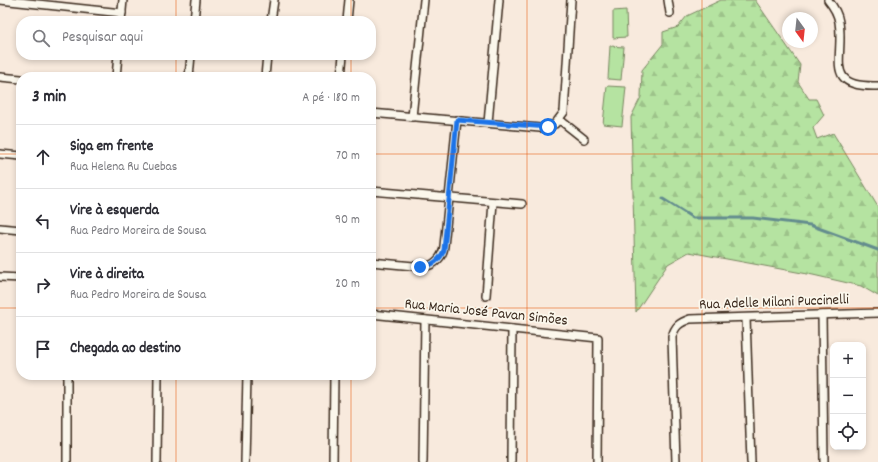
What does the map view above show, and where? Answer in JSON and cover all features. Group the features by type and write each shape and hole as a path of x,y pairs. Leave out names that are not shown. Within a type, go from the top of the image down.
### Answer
{"street":[{"path":"0,0 122,12"},
{"path":"122,16 123,0"},
{"path":"194,16 196,0"},
{"path":"272,16 274,0"},
{"path":"347,16 349,0"},
{"path":"412,117 424,0"},
{"path":"488,123 499,0"},
{"path":"376,113 544,128 552,126 560,120 564,112 571,0"},
{"path":"668,0 670,13"},
{"path":"828,0 839,22 840,68 842,77 848,83 878,86"},
{"path":"116,72 118,60"},
{"path":"189,72 191,60"},
{"path":"265,72 267,60"},
{"path":"341,72 343,60"},
{"path":"0,77 16,79"},
{"path":"376,263 420,267 435,263 441,257 444,250 457,120"},
{"path":"560,120 584,139"},
{"path":"0,154 16,156"},
{"path":"376,192 449,199 522,204"},
{"path":"486,296 493,202"},
{"path":"0,228 16,230"},
{"path":"0,276 16,278"},
{"name":"Rua Adelle Milani Puccinelli","path":"676,462 672,337 674,328 680,323 690,319 878,312"},
{"name":"Rua Maria José Pavan Simões","path":"376,315 598,338 597,462"},
{"path":"822,315 824,462"},
{"path":"746,318 750,462"},
{"path":"423,462 425,320"},
{"path":"510,462 512,329"},
{"path":"67,380 67,462"},
{"path":"157,462 158,380"},
{"path":"246,462 247,380"},
{"path":"333,462 334,380"}],"green space":[{"path":"721,0 755,0 782,39 782,48 788,48 800,65 798,82 809,99 816,99 824,115 813,128 817,139 833,133 878,207 878,296 861,286 813,275 689,252 668,264 636,312 631,117 641,97 642,70 663,44 663,32 678,27 687,16"},
{"path":"626,10 627,37 613,38 613,11"},
{"path":"610,46 624,47 621,80 608,79"},
{"path":"607,86 626,87 622,126 603,124"}],"waterway":[{"path":"663,199 693,218 753,218 810,225 878,250"}],"route":[{"path":"420,267 435,263 441,257 444,250 457,120 540,128 548,127"}]}
